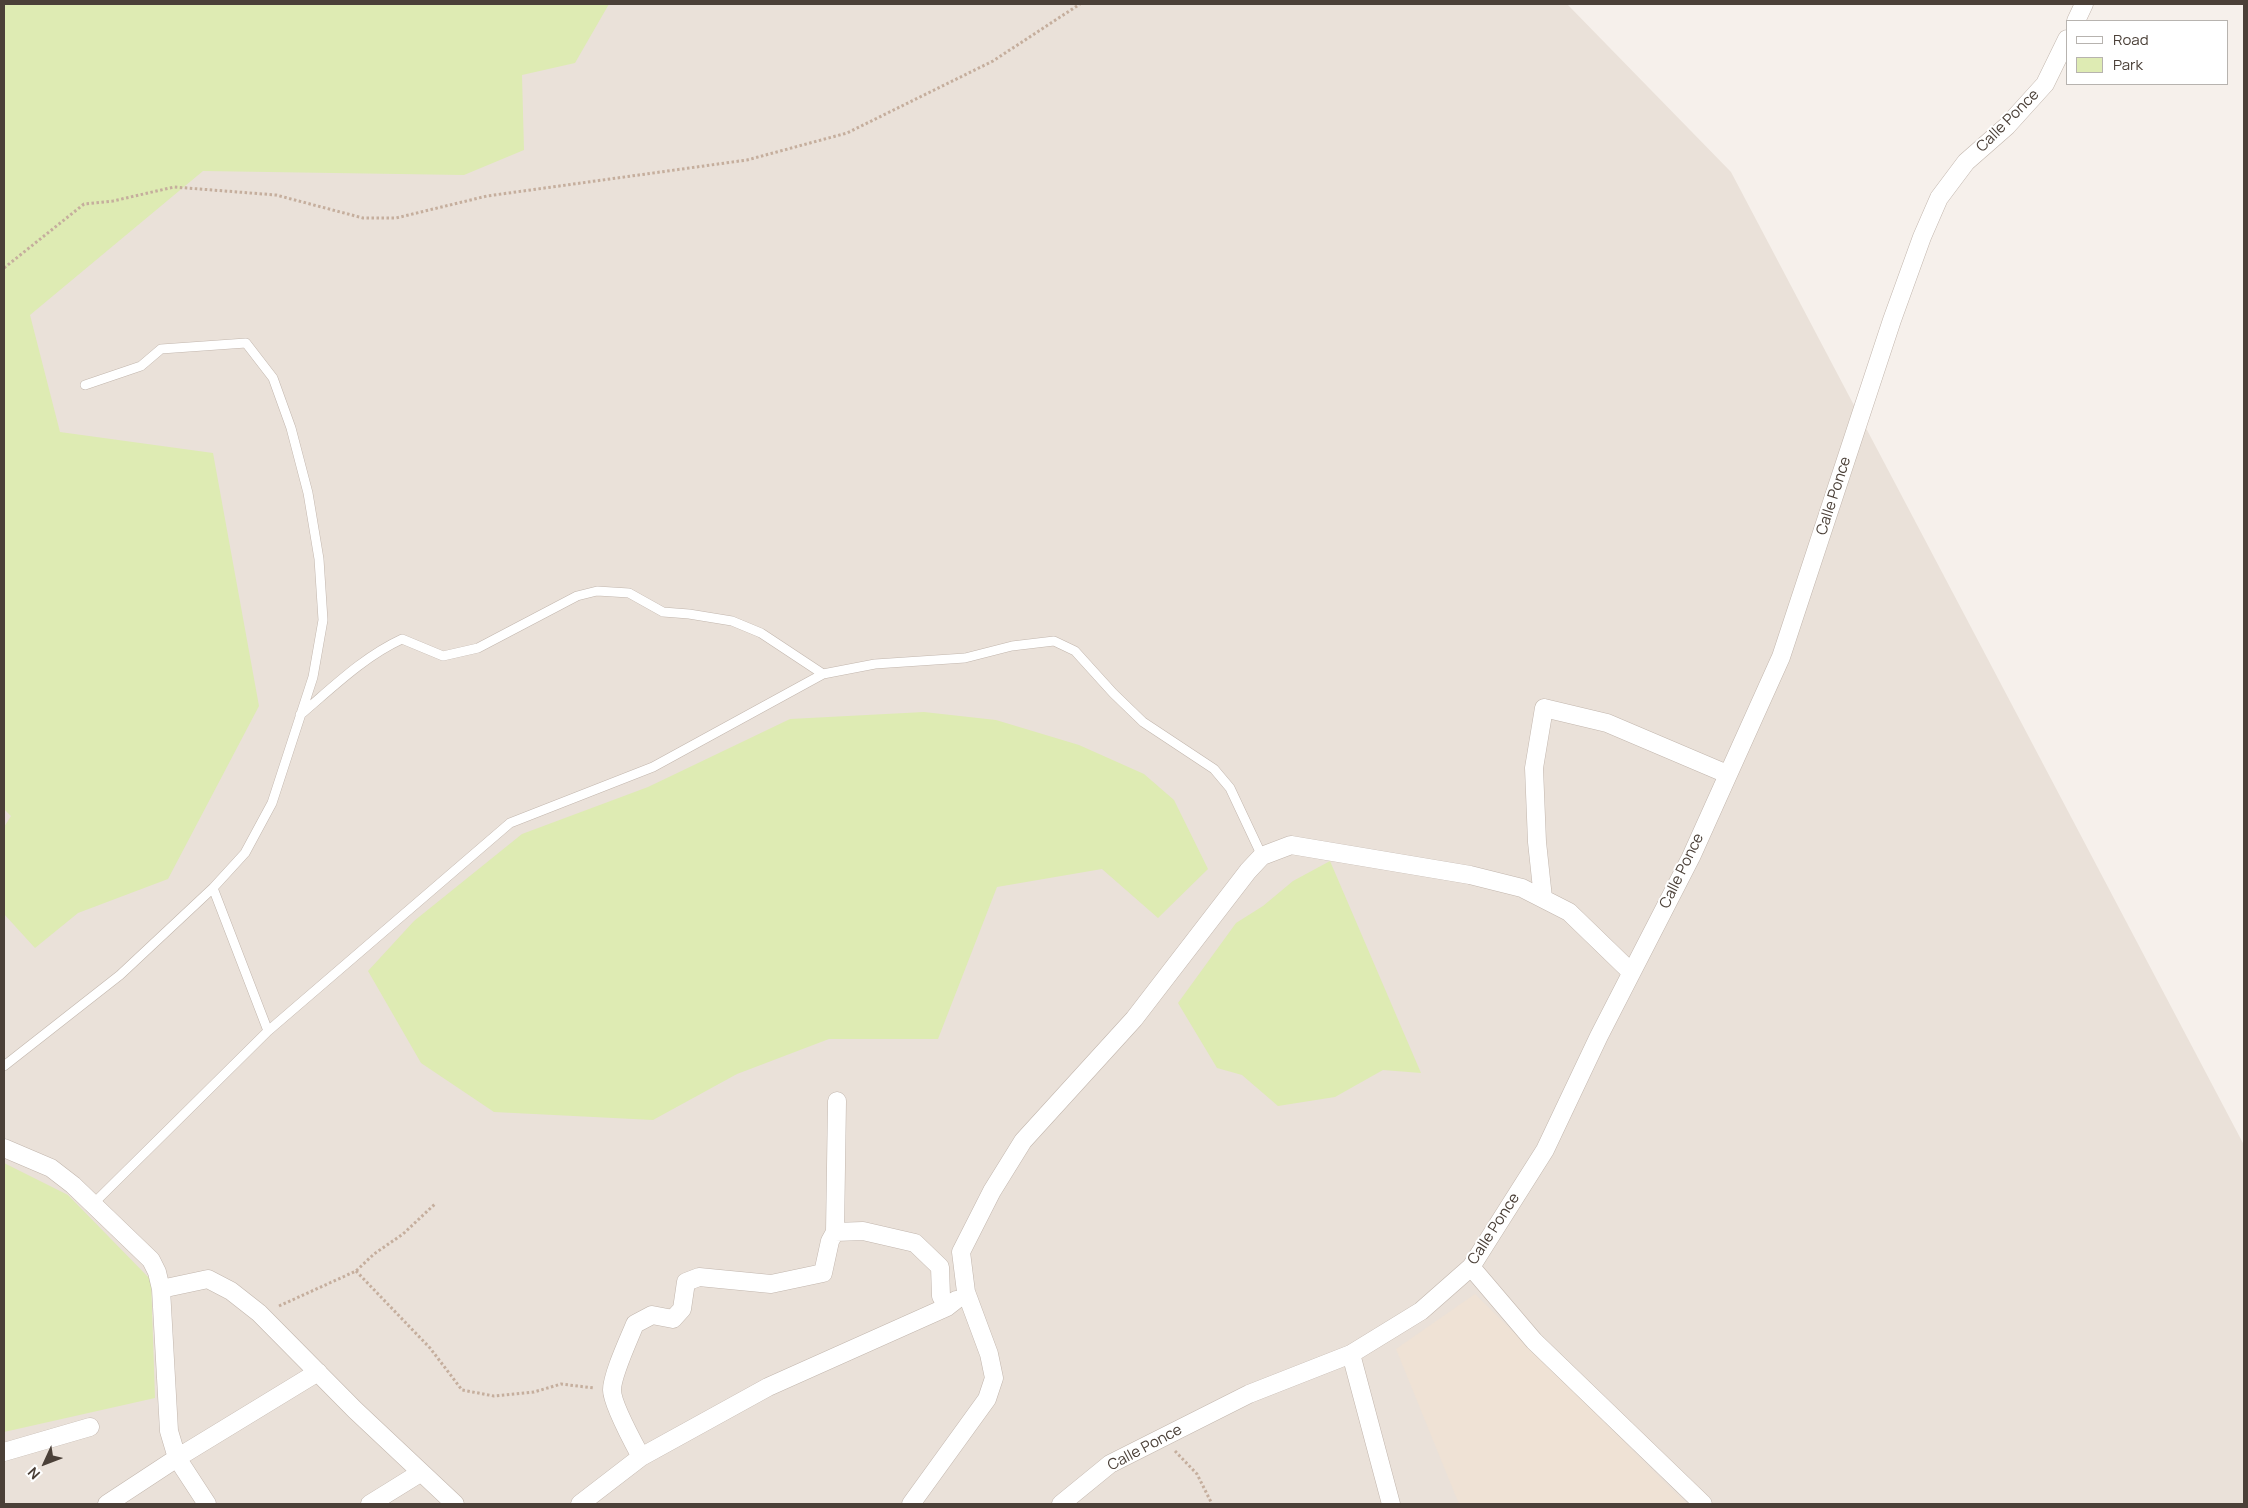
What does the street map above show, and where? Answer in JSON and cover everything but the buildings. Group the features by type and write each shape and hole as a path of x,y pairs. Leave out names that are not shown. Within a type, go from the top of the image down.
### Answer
{"street":[{"path":"2076,20 2084,4"},
{"name":"Calle Ponce","path":"1061,1504 1110,1464 1249,1394 1351,1354 1422,1311 1471,1267 1545,1150 1632,972 1691,857 1781,658 1892,320 1922,237 1939,198 1966,162 2007,126 2045,84 2066,42"},
{"path":"1544,898 1537,842 1534,768 1544,708 1607,724 1727,774"},
{"path":"911,1504 987,1399 994,1378 989,1354 966,1292 961,1252 992,1191 1023,1142 1134,1019 1248,871 1262,856 1291,845 1470,875 1522,888 1568,912 1632,972"},
{"path":"641,1457 622,1421 612,1390 635,1324 652,1315 674,1319 682,1309 686,1282 699,1277 771,1284 823,1273 830,1241 835,1232 837,1101"},
{"path":"4,1148 51,1168 93,1204 151,1260 157,1272 161,1290 169,1431 176,1458 207,1504"},
{"path":"835,1232 863,1231 915,1243 940,1267 941,1296 947,1308"},
{"path":"1471,1267 1534,1341 1703,1504"},
{"path":"161,1290 208,1280 231,1291 259,1313 420,1473 455,1504"},
{"path":"580,1504 641,1457 768,1387 947,1308 966,1292"},
{"path":"1351,1354 1391,1504"},
{"path":"107,1504 176,1458 318,1372"},
{"path":"4,1452 90,1427"},
{"path":"370,1504 420,1473"}],"lane":[{"path":"4,1066 120,975 213,888 244,853 272,803 313,678 323,620 319,559 308,493 291,428 273,378 246,343 161,349 141,366 86,385"},
{"path":"300,715 364,661 383,648 402,639 443,656 478,648 577,596 597,591 629,592 663,612 732,621 761,633 822,674"},
{"path":"93,1204 268,1031 510,823 653,767 822,674 875,664 965,658 1012,646 1054,641 1075,651 1113,693 1143,722 1214,769 1230,788 1262,856"},
{"path":"213,888 268,1031"}],"path":[{"path":"4,268 84,204 114,201 174,187 276,195 363,218 396,218 487,196 747,160 847,133 993,61 1080,4"},
{"path":"259,1313 293,1300 356,1271 374,1254 404,1234 436,1203"},
{"path":"356,1271 430,1348 462,1390 494,1396 534,1392 561,1384 612,1390"},
{"path":"1163,1438 1197,1474 1212,1504"}],"shaded area":[{"path":"4,4 1567,4 1731,172 2244,1145 2244,1504 4,1504"},
{"path":"1475,1294 1687,1504 1459,1504 1396,1349"}],"green space":[{"path":"4,4 609,4 575,63 522,75 524,150 464,175 203,171 30,315 60,432 213,453 259,706 168,879 78,913 35,948 4,914 4,827 11,816 4,809"},
{"path":"924,712 996,720 1079,745 1144,774 1174,800 1208,869 1158,918 1102,869 997,887 938,1039 829,1039 737,1074 653,1120 494,1112 421,1063 368,971 414,921 522,834 648,787 790,719"},
{"path":"1330,861 1421,1073 1383,1070 1335,1097 1278,1106 1242,1075 1217,1068 1178,1003 1236,923 1263,906 1293,881"},
{"path":"4,1163 68,1195 151,1280 155,1398 4,1432"}]}
